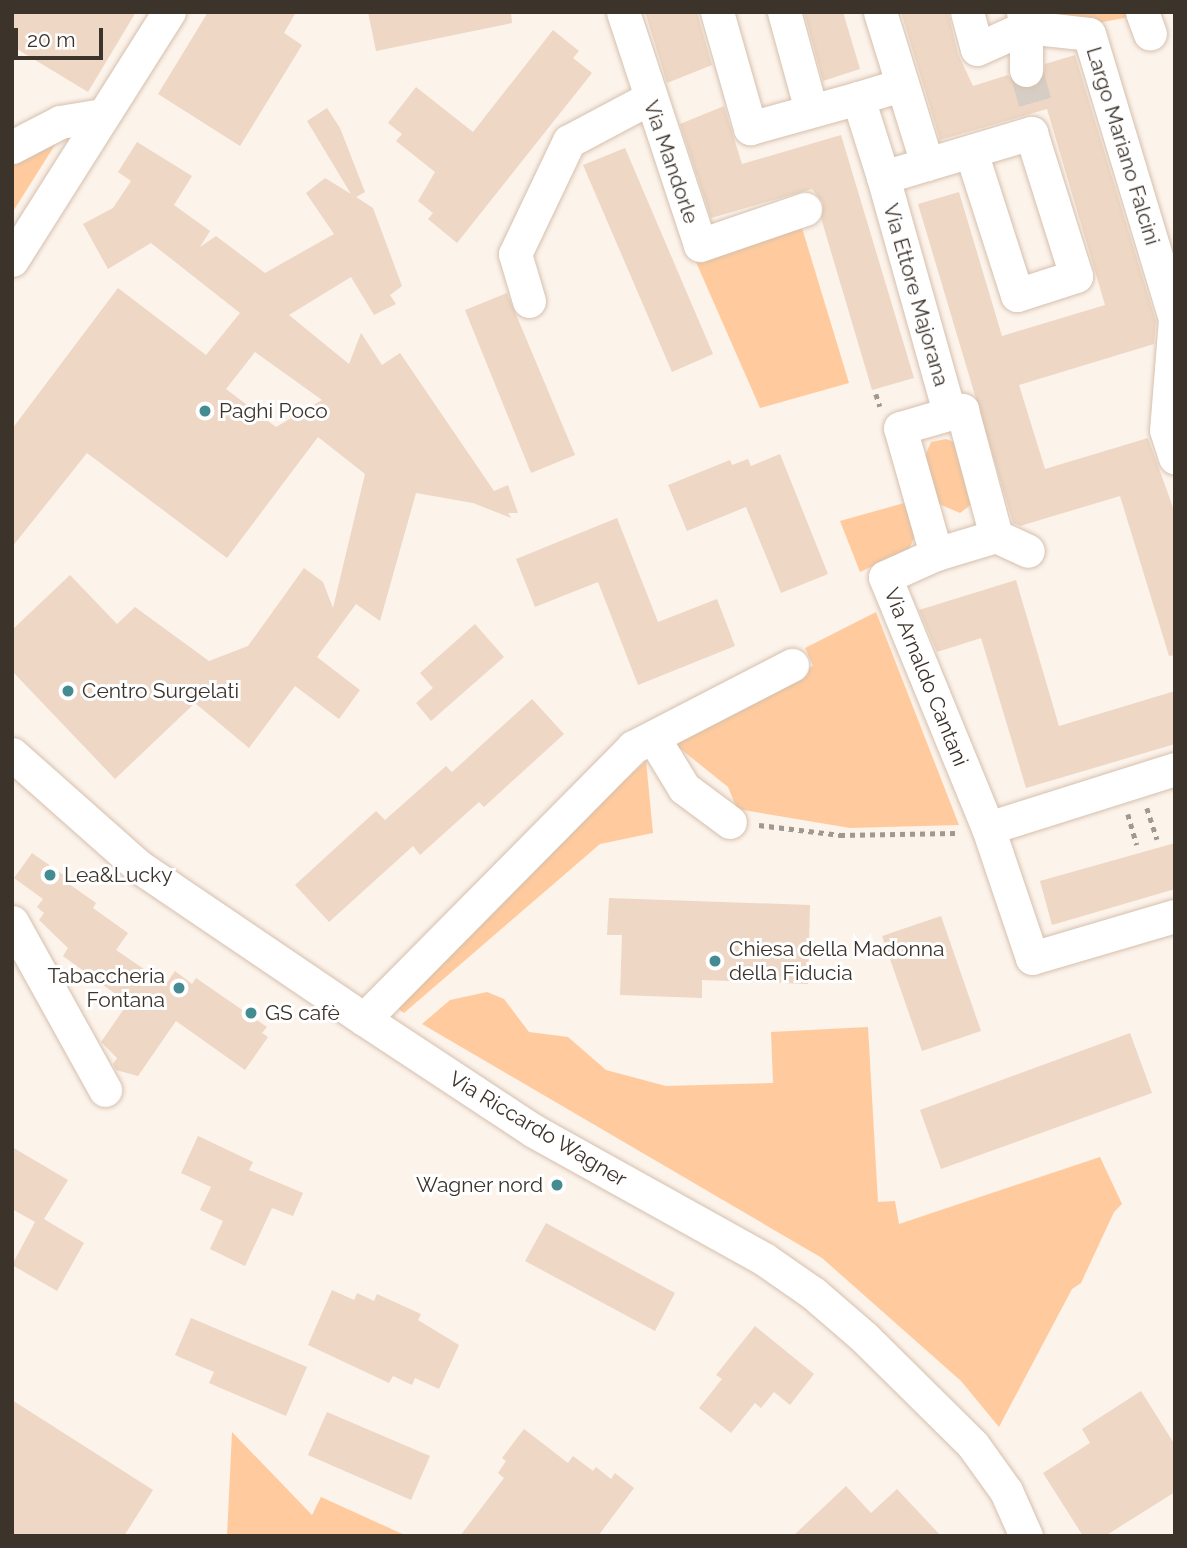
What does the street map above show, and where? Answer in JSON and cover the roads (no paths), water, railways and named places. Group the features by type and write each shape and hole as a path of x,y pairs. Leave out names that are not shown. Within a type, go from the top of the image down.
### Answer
{"street":[{"path":"12,260 169,12"},
{"name":"Via Mandorle","path":"623,12 648,99 699,245 805,209"},
{"path":"717,12 750,128 901,85"},
{"path":"784,12 811,110"},
{"path":"880,12 927,164"},
{"path":"967,12 977,49 1025,20 1026,70"},
{"name":"Largo Mariano Falcini","path":"1025,20 1089,34 1175,319 1166,430 1175,458"},
{"name":"Via Ettore Majorana","path":"858,97 949,412"},
{"path":"529,301 515,254 569,141 648,99"},
{"path":"12,147 60,122 102,115"},
{"path":"883,177 971,152 1035,123 1076,276 1017,295 971,152"},
{"path":"996,536 962,410 900,428 936,554 996,536 1028,551"},
{"name":"Via Arnaldo Cantani","path":"936,554 885,578 988,828"},
{"path":"364,1019 633,747 792,665"},
{"path":"653,737 684,788 730,822"},
{"name":"Via Riccardo Wagner","path":"12,754 138,866 364,1019 534,1130 764,1259 813,1293 864,1336 973,1445 1006,1491 1026,1536"},
{"path":"1175,769 988,828 1032,958 1175,916"},
{"path":"12,922 105,1090"}],"tunnel":[{"path":"1026,70 1038,112"}],"place":[{"name":"Paghi Poco","path":"205,411"},
{"name":"Centro Surgelati","path":"68,691"},
{"name":"Lea&Lucky","path":"50,875"},
{"name":"Chiesa della Madonna della Fiducia","path":"715,961"},
{"name":"Tabaccheria Fontana","path":"179,988"},
{"name":"GS cafè","path":"251,1013"},
{"name":"Wagner nord","path":"557,1185"}]}
